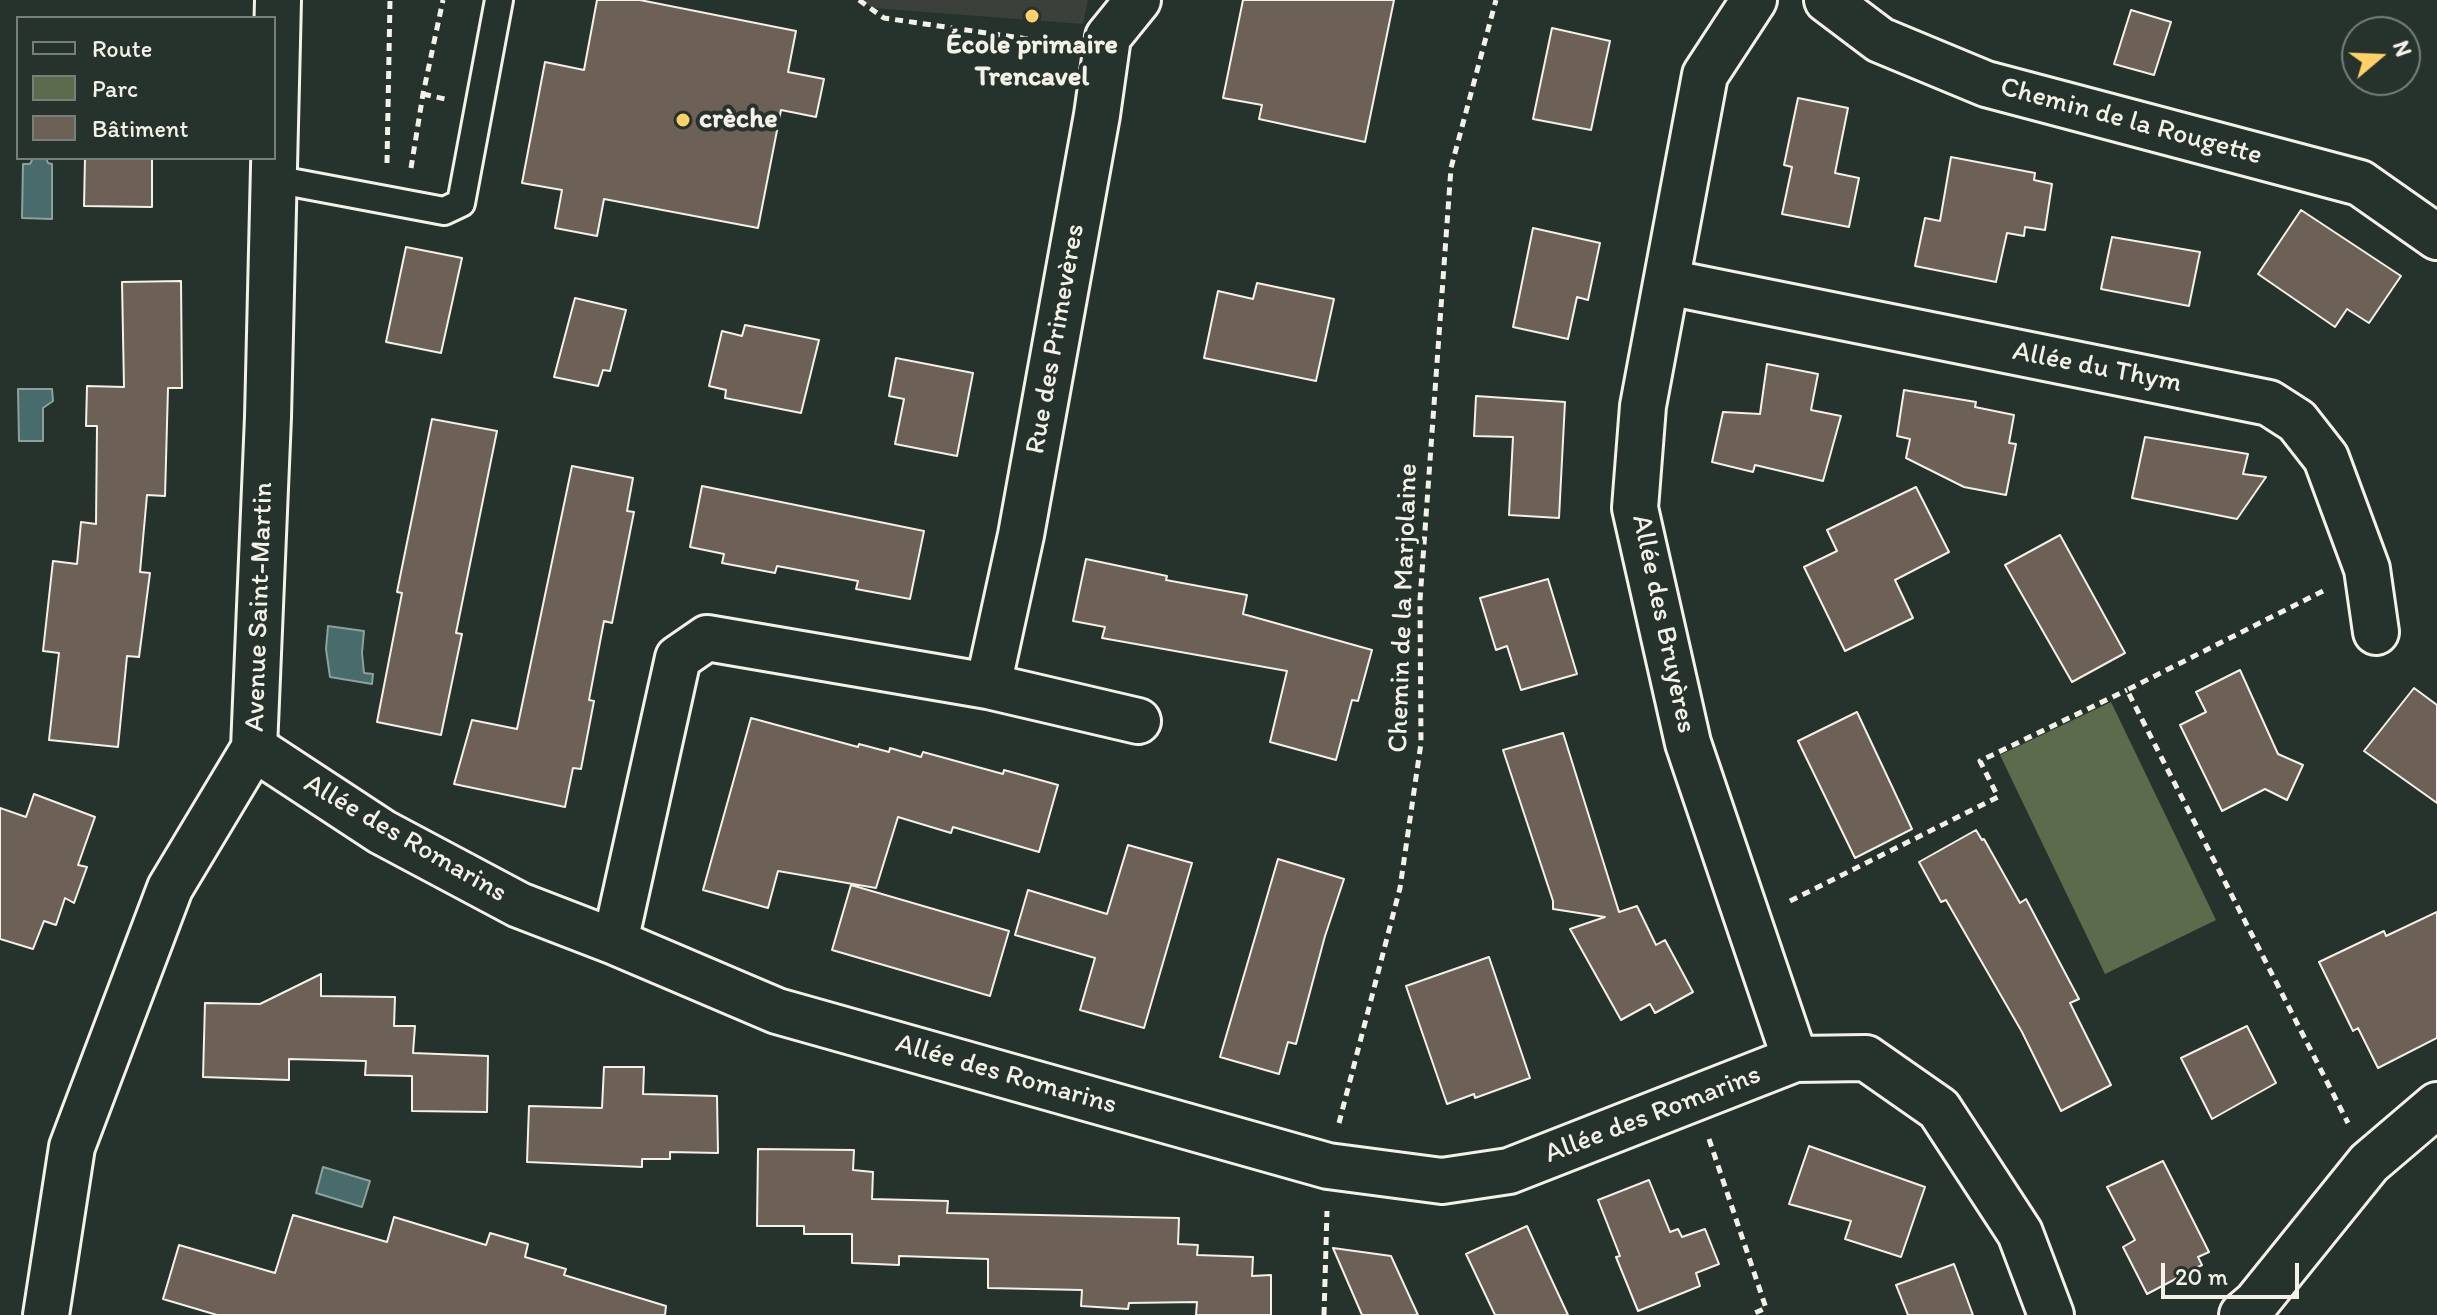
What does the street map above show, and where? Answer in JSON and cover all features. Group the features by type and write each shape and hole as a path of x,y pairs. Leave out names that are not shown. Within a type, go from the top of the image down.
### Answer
{"street":[{"name":"Avenue Saint-Martin","path":"276,90 278,0"},
{"name":"Rue des Primevères","path":"988,686 1021,535 1095,129 1108,37 1138,0"},
{"name":"Allée des Bruyères","path":"1754,0 1705,75 1643,406 1635,508 1688,743 1795,1059"},
{"name":"Chemin de la Rougette","path":"1827,0 1880,40 1986,84 2360,183 2437,237"},
{"name":"Avenue Saint-Martin","path":"46,1315 72,1147 170,888 254,748 268,417 274,160"},
{"name":"Allée du Thym","path":"1667,282 2269,403 2297,421 2326,458 2367,569 2376,632"},
{"path":"615,942 678,658 707,638 988,686 1138,721"},
{"name":"Allée des Romarins","path":"254,748 382,832 519,905 777,1011 1328,1166 1442,1181 1509,1171 1795,1059"},
{"path":"1795,1059 1866,1058 1939,1109 2020,1233 2051,1315"},
{"path":"2242,1315 2256,1303 2369,1163 2437,1105"}],"lane":[{"path":"274,179 444,211 461,203 499,0"}],"path":[{"path":"386,201 390,0"},
{"path":"387,167 410,172 443,0"},
{"path":"859,0 884,18 1107,51"},
{"name":"Chemin de la Marjolaine","path":"1324,1315 1328,1166 1400,888 1419,758 1420,600 1451,168 1496,0"},
{"path":"1748,922 1998,797 1980,761 2367,569"},
{"path":"2127,690 2369,1163"},
{"path":"1695,1098 1766,1308 1750,1315"}],"shaded area":[{"name":"École primaire Trencavel","path":"861,0 1088,0 1083,24 873,8"}],"green space":[{"path":"2111,702 2216,920 2105,974 2000,755"}],"water":[{"path":"32,160 47,160 52,164 52,219 22,218 23,164 30,164"},
{"path":"18,389 52,389 53,401 43,408 43,441 19,441"},
{"path":"328,626 364,631 364,673 373,674 372,684 330,677 326,649"},
{"path":"323,1167 370,1181 362,1207 316,1193"}],"building":[{"name":"crèche","path":"597,0 640,0 796,31 788,72 824,79 816,117 781,110 758,228 604,199 597,236 555,228 562,190 522,183 545,62 584,70"},
{"path":"1243,0 1394,0 1365,142 1259,119 1262,105 1223,98"},
{"path":"2131,10 2171,22 2154,75 2114,64"},
{"path":"1552,28 1610,41 1591,130 1533,119"},
{"path":"1798,98 1848,108 1835,173 1859,178 1849,227 1782,214 1792,167 1784,165"},
{"path":"1951,157 2035,173 2034,180 2052,184 2045,230 2025,227 2024,236 2007,233 1996,282 1915,266 1925,218 1940,221"},
{"path":"85,160 152,160 152,207 84,206"},
{"path":"2301,210 2401,276 2369,323 2347,309 2335,327 2258,274"},
{"path":"1533,228 1600,243 1588,300 1577,297 1568,339 1513,327"},
{"path":"2112,237 2200,252 2189,306 2101,289"},
{"path":"406,247 462,258 441,353 386,342"},
{"path":"181,281 182,388 168,388 165,496 147,495 140,572 150,573 139,657 127,656 118,747 49,740 59,653 43,651 53,561 77,564 81,522 96,524 97,426 86,426 87,386 124,387 122,282"},
{"path":"1257,283 1334,299 1316,381 1204,358 1218,291 1253,299"},
{"path":"575,298 626,310 610,371 603,370 598,386 554,377"},
{"path":"745,325 819,340 801,413 725,398 726,390 709,386 722,331 742,336"},
{"path":"896,358 973,373 957,456 895,444 904,399 889,396"},
{"path":"1767,364 1818,374 1811,410 1841,416 1823,481 1755,465 1753,472 1712,462 1723,412 1760,414"},
{"path":"1904,390 1976,402 1975,407 2014,415 2009,443 2016,444 2006,495 1964,487 1906,458 1910,439 1897,436"},
{"path":"1476,396 1565,402 1559,518 1509,515 1513,437 1474,436"},
{"path":"432,419 497,431 456,633 462,634 441,735 377,722 402,593 397,592"},
{"path":"2145,437 2248,454 2243,474 2266,477 2237,519 2132,498"},
{"path":"572,466 633,478 627,511 634,512 612,623 604,621 589,700 594,701 581,769 573,768 565,807 454,784 472,720 517,729"},
{"path":"702,486 924,531 910,599 856,589 858,581 777,566 775,573 722,563 724,554 690,547"},
{"path":"1916,487 1949,552 1895,580 1913,618 1845,651 1804,567 1837,551 1827,530"},
{"path":"2060,535 2125,653 2072,682 2005,565"},
{"path":"1086,559 1167,576 1166,580 1247,595 1243,614 1372,650 1358,701 1352,700 1336,760 1270,742 1287,671 1102,638 1105,627 1073,621"},
{"path":"1548,579 1577,674 1521,690 1507,646 1496,650 1480,598"},
{"path":"2240,670 2278,754 2303,765 2287,800 2265,789 2222,811 2180,725 2206,712 2196,692"},
{"path":"2414,688 2437,705 2437,803 2364,751"},
{"path":"1857,712 1912,829 1855,858 1798,741"},
{"path":"751,718 858,747 859,744 889,752 890,748 921,757 923,752 1058,785 1039,852 953,827 951,833 898,817 876,888 778,871 768,908 703,890"},
{"path":"1563,733 1619,912 1637,906 1656,945 1665,940 1693,992 1655,1013 1650,1004 1621,1020 1570,929 1605,917 1553,909 1503,750"},
{"path":"34,794 95,817 78,865 87,867 74,903 65,898 56,925 44,921 33,949 0,939 0,808 26,817"},
{"path":"1976,830 2020,903 2026,899 2079,999 2070,1003 2111,1085 2061,1111 2022,1032 1946,900 1941,902 1919,862"},
{"path":"1128,845 1192,863 1144,1028 1080,1010 1095,958 1015,935 1028,890 1107,914"},
{"path":"1278,859 1344,879 1296,1044 1288,1042 1279,1074 1220,1057"},
{"path":"851,885 1009,931 990,996 832,950"},
{"path":"2437,912 2437,1038 2378,1068 2358,1028 2353,1031 2319,962 2384,931 2386,936"},
{"path":"1489,957 1530,1078 1475,1098 1474,1094 1447,1104 1406,986"},
{"path":"321,974 321,996 395,997 394,1026 415,1026 413,1053 488,1056 487,1112 412,1111 412,1076 365,1075 366,1061 289,1059 289,1080 203,1077 205,1003 260,1004"},
{"path":"2247,1026 2276,1083 2212,1119 2181,1058"},
{"path":"604,1067 644,1067 643,1094 717,1096 718,1153 670,1152 670,1159 642,1159 642,1167 527,1162 529,1106 602,1108"},
{"path":"1809,1146 1925,1187 1901,1257 1845,1239 1851,1221 1789,1204"},
{"path":"758,1149 854,1150 853,1170 873,1172 872,1199 948,1201 947,1213 1179,1218 1178,1244 1198,1245 1197,1255 1253,1257 1252,1276 1271,1275 1271,1315 1196,1315 1197,1302 1129,1303 1128,1309 1081,1306 1082,1290 988,1288 988,1259 899,1256 899,1265 852,1263 852,1234 804,1234 804,1226 757,1226"},
{"path":"2163,1161 2209,1252 2198,1257 2202,1265 2147,1294 2123,1247 2135,1240 2107,1187"},
{"path":"1649,1180 1670,1232 1678,1229 1682,1237 1705,1229 1719,1264 1696,1273 1700,1286 1638,1311 1598,1200"},
{"path":"293,1215 387,1242 394,1217 486,1245 490,1233 528,1244 525,1257 566,1269 564,1275 666,1306 665,1315 217,1315 163,1299 179,1245 275,1273"},
{"path":"1527,1226 1568,1315 1495,1315 1466,1254"},
{"path":"1333,1248 1391,1256 1418,1315 1362,1315"},
{"path":"1954,1264 1973,1315 1908,1315 1896,1285"}],"place":[{"name":"École primaire Trencavel","path":"1032,16"},
{"name":"crèche","path":"683,120"}]}
